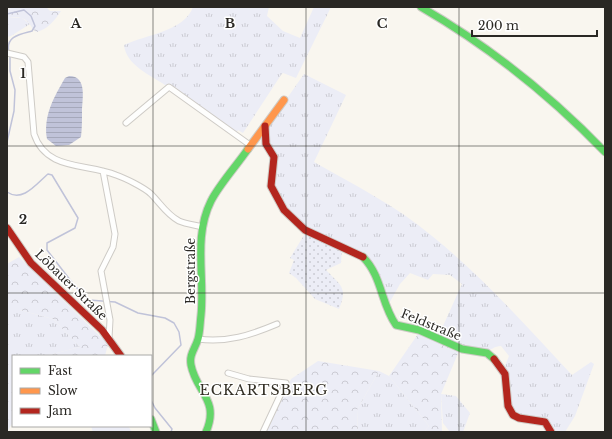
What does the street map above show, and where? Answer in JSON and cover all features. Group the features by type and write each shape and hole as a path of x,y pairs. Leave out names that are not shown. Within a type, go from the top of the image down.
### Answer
{"main road":[{"path":"421,7 474,40 522,76 556,105 605,152"},
{"name":"Bergstraße","path":"206,432 211,421 211,408 191,366 190,355 198,339 202,303 200,256 203,227 211,201 252,142 284,100"},
{"name":"Feldstraße","path":"265,126 266,144 274,157 271,186 284,210 305,230 361,255 371,264 378,278 386,310 396,325 419,330 462,349 487,353 492,357 505,374 508,406 513,415 519,418 545,422 551,432"},
{"name":"Löbauer Straße","path":"7,228 31,264 109,338 120,355"},
{"path":"152,422 156,432"}],"street":[{"path":"7,53 24,57 28,62 34,134 40,146 52,159 116,175 150,192 163,208 179,221 203,227"},
{"path":"126,123 169,87 252,142 266,144"},
{"path":"102,171 115,234 113,247 101,271 102,284 107,296 110,327 109,338"},
{"path":"198,339 212,341 248,336 277,324"},
{"path":"228,373 249,379 286,383 262,432"}],"green space":[{"path":"13,7 46,7 50,11 61,11 54,21 41,31 37,32 24,19 19,17 7,17 7,10"},
{"path":"193,7 269,7 267,16 283,31 300,38 314,7 331,7 296,78 283,73 243,133 238,130 236,134 170,85 165,85 140,69 129,58 126,52 124,45 173,27 182,22 189,15"},
{"path":"7,17 22,18 30,24 7,37"},
{"path":"304,74 346,95 314,162 390,205 419,225 487,285 572,375 591,362 594,364 575,416 565,432 553,432 551,425 513,412 505,366 509,356 501,346 486,351 480,351 462,347 438,337 462,284 450,275 433,274 428,280 410,273 400,284 387,307 372,264 308,228 287,212 272,186 273,150 268,140 267,127"},
{"path":"306,232 342,248 341,263 326,270 342,287 343,296 339,309 315,299 296,278 289,273 294,260 290,258"},
{"path":"19,257 108,344 105,355 49,355 80,347 53,319 20,310 7,310 7,264"},
{"path":"7,310 20,310 53,319 80,347 49,355 12,355 12,375 11,376 7,372"},
{"path":"418,334 459,351 441,394 442,432 424,432 429,426 389,376"},
{"path":"318,361 379,371 357,410 358,432 264,432 291,379"},
{"path":"379,371 389,376 429,426 424,432 358,432 357,410"},
{"path":"7,372 11,376 12,375 12,424 7,432"},
{"path":"441,394 456,396 470,413 463,432 450,432 443,423"},
{"path":"91,427 129,427 132,432 93,432"}],"water":[{"path":"69,76 75,77 79,80 83,90 81,137 69,145 56,146 47,139 46,131 48,115 53,100 65,78"}],"waterway":[{"path":"7,14 24,10 31,16 35,26 32,31 12,39 9,42 9,52"},
{"path":"7,142 14,111 15,90 10,71 10,55"},
{"path":"7,192 13,195 24,194 48,174 52,175 78,218 75,228 47,243 47,250 74,285 89,300 115,302 138,313 165,318 174,323 179,332 181,345 152,375"},
{"path":"152,402 172,429 171,432"}],"traffic: fast":[{"path":"421,7 495,55 518,73 563,111 605,152"},
{"path":"206,432 210,421 209,404 197,382 191,365 192,355 199,336 201,315 202,229 214,195 248,149"},
{"path":"363,257 378,281 387,308 396,325 419,330 462,349 487,353 494,359"},
{"path":"152,422 156,432"}],"traffic: slow":[{"path":"248,149 284,100"}],"traffic: jam":[{"path":"265,126 266,144 274,157 271,186 284,210 305,230 363,257"},
{"path":"7,228 31,263 102,330 120,355"},
{"path":"494,359 505,374 508,406 513,415 519,418 545,422 551,432"}],"district":[{"name":"ECKARTSBERG","path":"264,390"}]}
